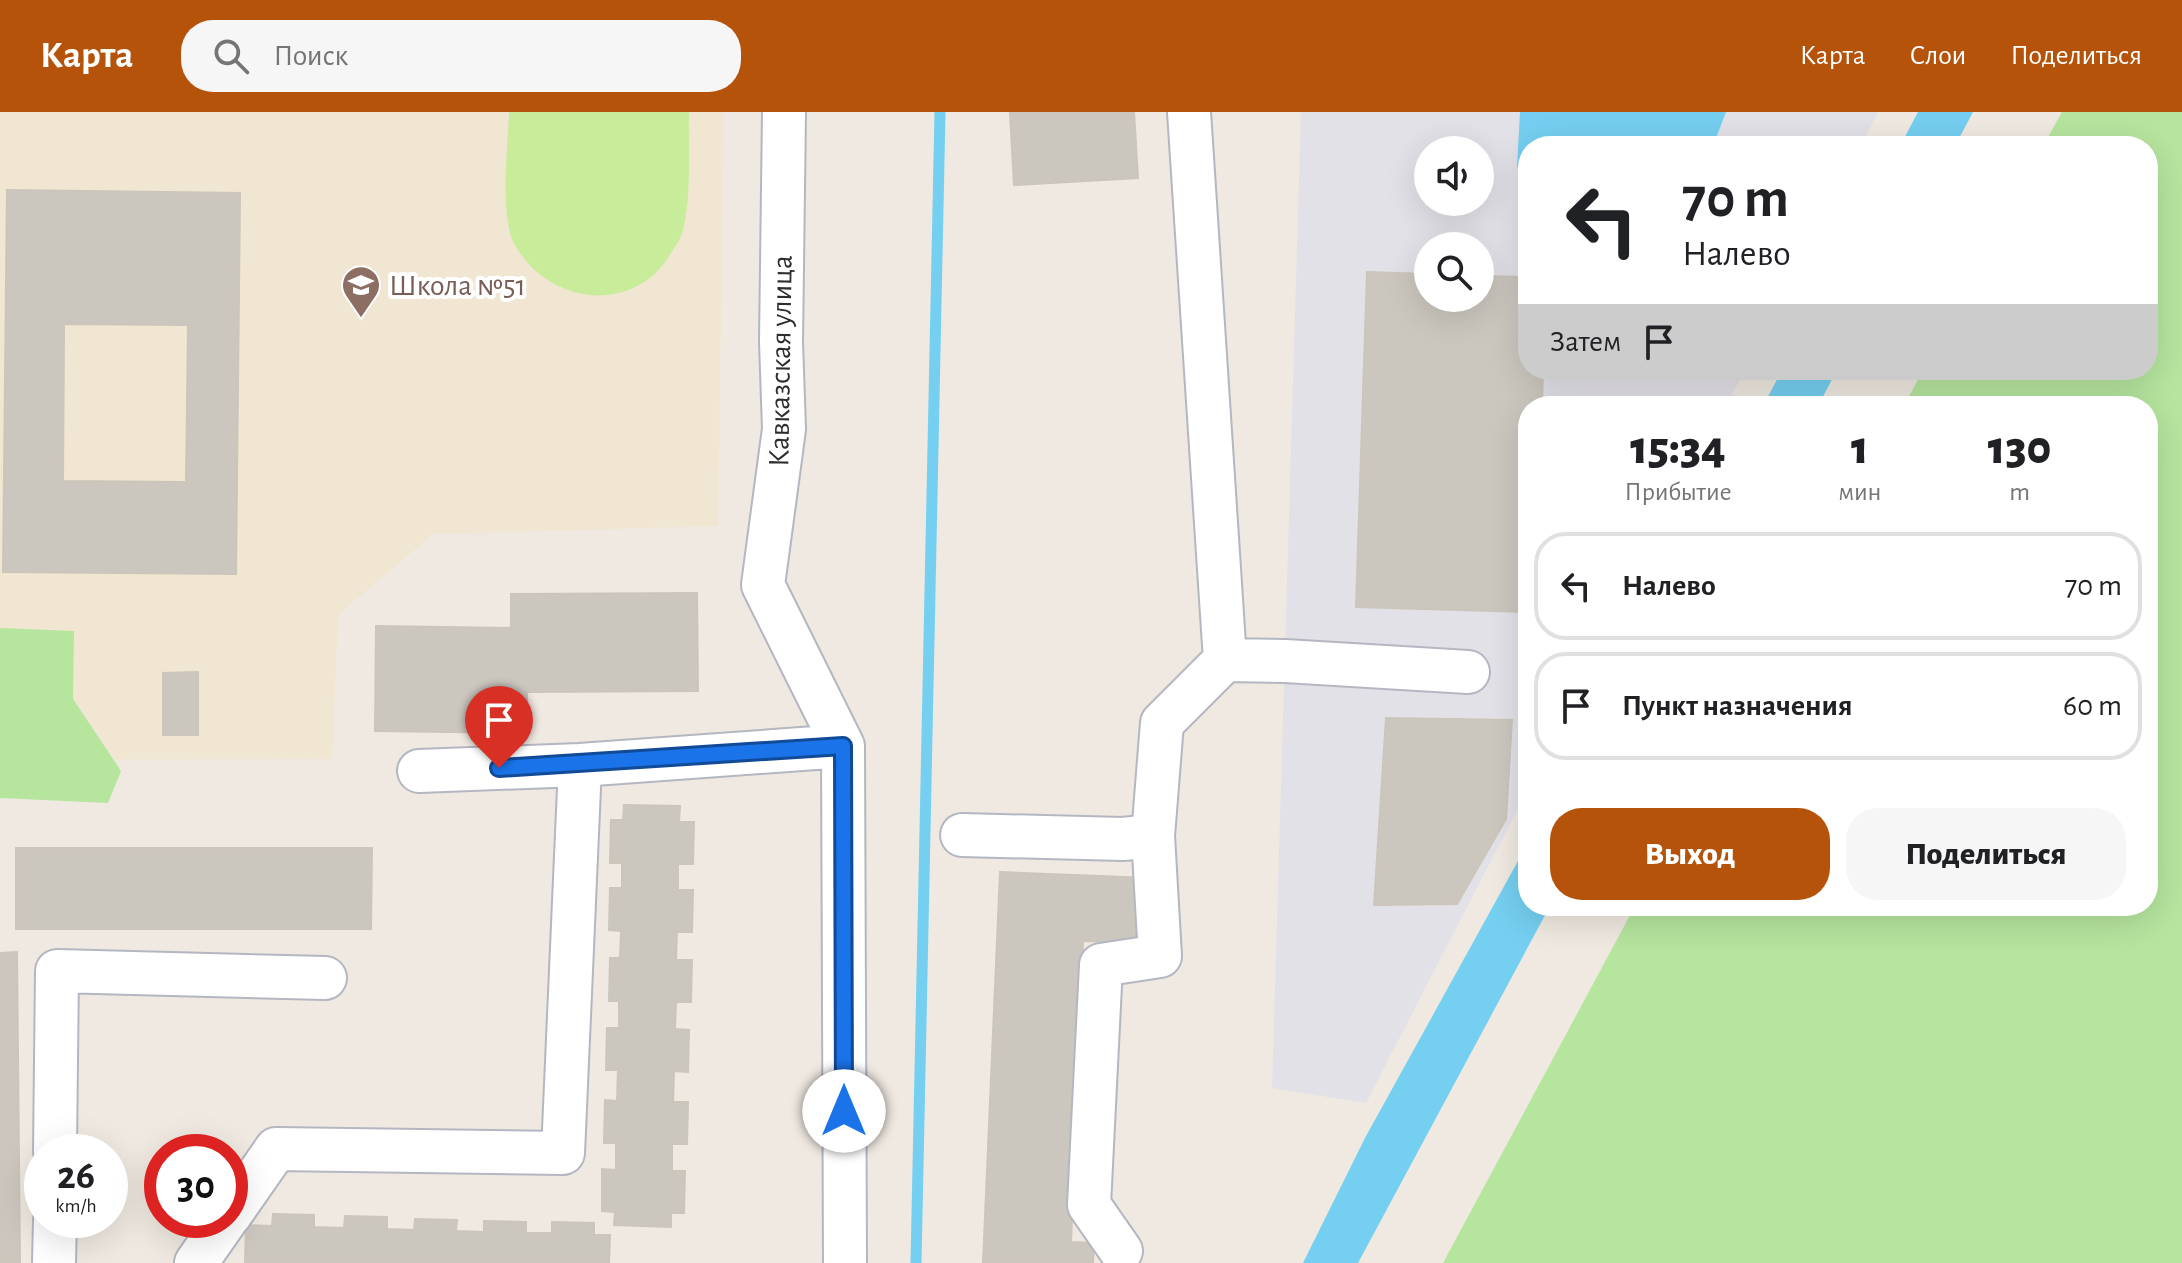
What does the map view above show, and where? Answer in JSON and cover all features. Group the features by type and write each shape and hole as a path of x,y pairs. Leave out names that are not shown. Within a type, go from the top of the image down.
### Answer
{"street":[{"name":"Кавказская улица","path":"784,112 781,342 784,429 763,585 843,746 845,1263"},
{"path":"1189,112 1225,660"},
{"path":"1121,1251 1089,1205 1101,965 1160,956 1153,836 1162,723 1225,660 1468,672"},
{"path":"419,771 580,765 843,746"},
{"path":"248,1189 276,1149 563,1153 580,765"},
{"path":"962,835 1123,839 1153,836"},
{"path":"55,1134 57,971 325,978"},
{"path":"54,1263 55,1238"},
{"path":"196,1263 213,1238"}],"shaded area":[{"name":"Школа №51","path":"0,112 724,112 718,526 433,534 338,615 332,759 0,760"},
{"path":"1301,112 1878,112 1866,136 1518,136 1518,380 1740,380 1731,396 1518,396 1518,808 1366,1103 1272,1088"}],"green space":[{"path":"509,112 689,112 688,190 682,234 654,275 634,287 613,294 591,295 569,290 548,280 530,265 515,245 507,217"},
{"path":"2062,112 2182,112 2182,1263 1443,1263 1630,916 2158,916 2158,396 1909,396 1918,380 2158,380 2158,136 2049,136"},
{"path":"0,628 74,631 73,699 121,771 108,803 0,798"}],"water":[{"path":"1520,112 1726,112 1717,136 1519,136"},
{"path":"1918,112 1973,112 1960,136 1905,136"},
{"path":"1777,380 1832,380 1823,396 1768,396"},
{"path":"1518,861 1518,916 1545,916 1358,1263 1303,1263 1365,1138"}],"building":[{"path":"1010,112 1134,112 1138,178 1014,185"},
{"path":"7,190 240,193 236,574 3,572","holes":["64,324 188,325 186,482 63,481"]},
{"path":"1367,272 1414,274 1414,312 1494,312 1494,276 1518,277 1518,380 1543,380 1542,396 1518,396 1518,612 1356,607"},
{"path":"697,593 698,691 527,692 527,733 375,731 376,626 511,628 511,594"},
{"path":"198,672 198,735 163,735 163,673"},
{"path":"1386,718 1512,720 1506,819 1457,904 1374,905"},
{"path":"624,805 680,806 679,822 694,822 693,864 678,864 678,890 693,890 692,932 677,932 676,960 692,960 691,1002 676,1002 675,1029 689,1030 688,1072 674,1071 673,1102 688,1102 687,1144 672,1144 672,1171 685,1171 684,1213 671,1213 671,1227 614,1225 615,1212 602,1211 602,1169 616,1170 616,1143 604,1143 605,1100 617,1101 618,1070 606,1070 607,1028 619,1028 619,1001 609,1001 610,958 620,958 621,931 609,930 610,888 622,888 622,863 610,863 611,820 623,820"},
{"path":"16,848 372,848 371,929 16,929"},
{"path":"1000,872 1149,878 1147,943 1083,941 1071,1242 1094,1243 1093,1263 983,1263"},
{"path":"17,952 20,1263 0,1263 0,953"},
{"path":"273,1214 314,1215 314,1227 344,1228 345,1216 387,1217 387,1229 414,1230 415,1219 457,1220 456,1231 484,1232 484,1221 526,1222 526,1233 552,1233 552,1222 594,1223 594,1235 610,1235 609,1263 245,1263 248,1225 272,1226"}],"waterway":[{"path":"916,1263 940,112"}],"place":[{"name":"Школа №51","path":"361,319"}],"route":[{"path":"499,768 843,746 844,1111"}]}
